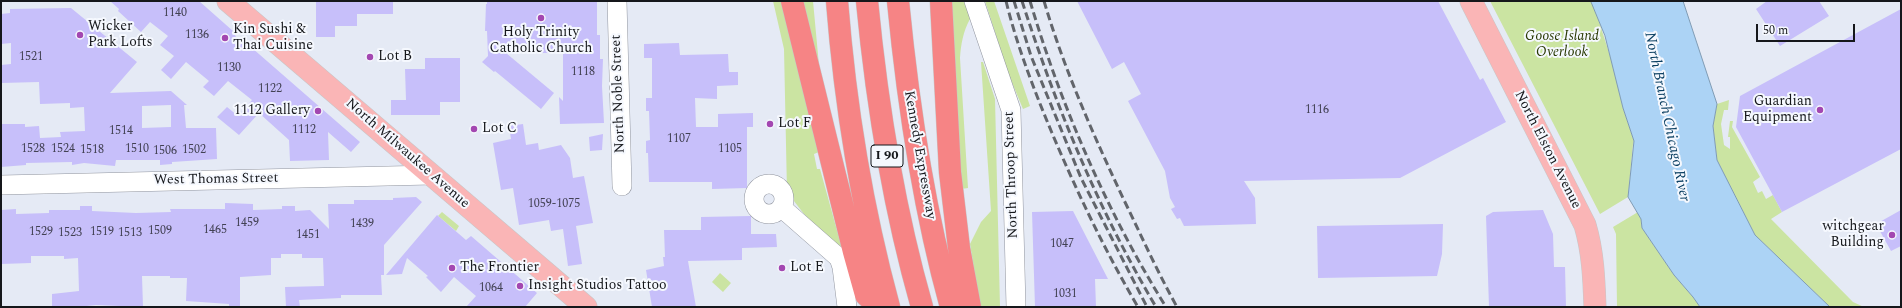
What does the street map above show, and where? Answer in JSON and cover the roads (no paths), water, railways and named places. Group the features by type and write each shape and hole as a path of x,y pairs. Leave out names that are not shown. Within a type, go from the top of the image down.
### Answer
{"highway":[{"path":"792,1 866,295 879,307"},
{"name":"I 90","path":"838,1 848,99 861,179 889,307"},
{"name":"I 90","path":"867,1 875,75 888,163 899,220 922,307"},
{"name":"Kennedy Expressway","path":"898,1 914,142 932,230 951,307"},
{"path":"941,1 950,172 959,248 970,307"}],"main road":[{"name":"North Milwaukee Avenue","path":"228,1 586,307"},
{"name":"North Elston Avenue","path":"1471,1 1585,225 1590,239 1594,270 1595,307"}],"street":[{"name":"North Noble Street","path":"617,1 622,186"},
{"name":"North Throop Street","path":"974,1 1011,110 1016,307"},
{"name":"West Thomas Street","path":"1,185 431,175"},
{"path":"782,208 839,258 842,267 847,307"}],"water":[{"name":"North Branch Chicago River","path":"1591,1 1683,1 1717,104 1713,126 1717,160 1755,235 1830,307 1700,307 1674,275 1642,228 1641,219 1628,197 1634,141 1623,108 1605,36"}],"railway":[{"path":"1006,1 1026,68 1045,117 1081,199 1138,307"},
{"path":"1014,1 1031,56 1081,178 1147,307"},
{"path":"1022,1 1049,80 1080,158 1116,234 1156,307"},
{"path":"1030,1 1056,80 1088,158 1125,235 1166,307"},
{"path":"1044,1 1070,76 1090,125 1143,239 1177,307"}],"place":[{"name":"Holy Trinity Catholic Church","path":"541,18"},
{"name":"Wicker Park Lofts","path":"80,35"},
{"name":"Kin Sushi & Thai Cuisine","path":"225,38"},
{"name":"Lot B","path":"370,57"},
{"name":"Guardian Equipment","path":"1820,110"},
{"name":"1112 Gallery","path":"318,111"},
{"name":"Lot F","path":"770,124"},
{"name":"Lot C","path":"474,129"},
{"name":"witchgear Building","path":"1892,235"},
{"name":"The Frontier","path":"452,268"},
{"name":"Lot E","path":"782,268"},
{"name":"Insight Studios Tattoo","path":"520,286"}],"park label":[{"name":"Goose Island Overlook","path":"1562,46"}]}
